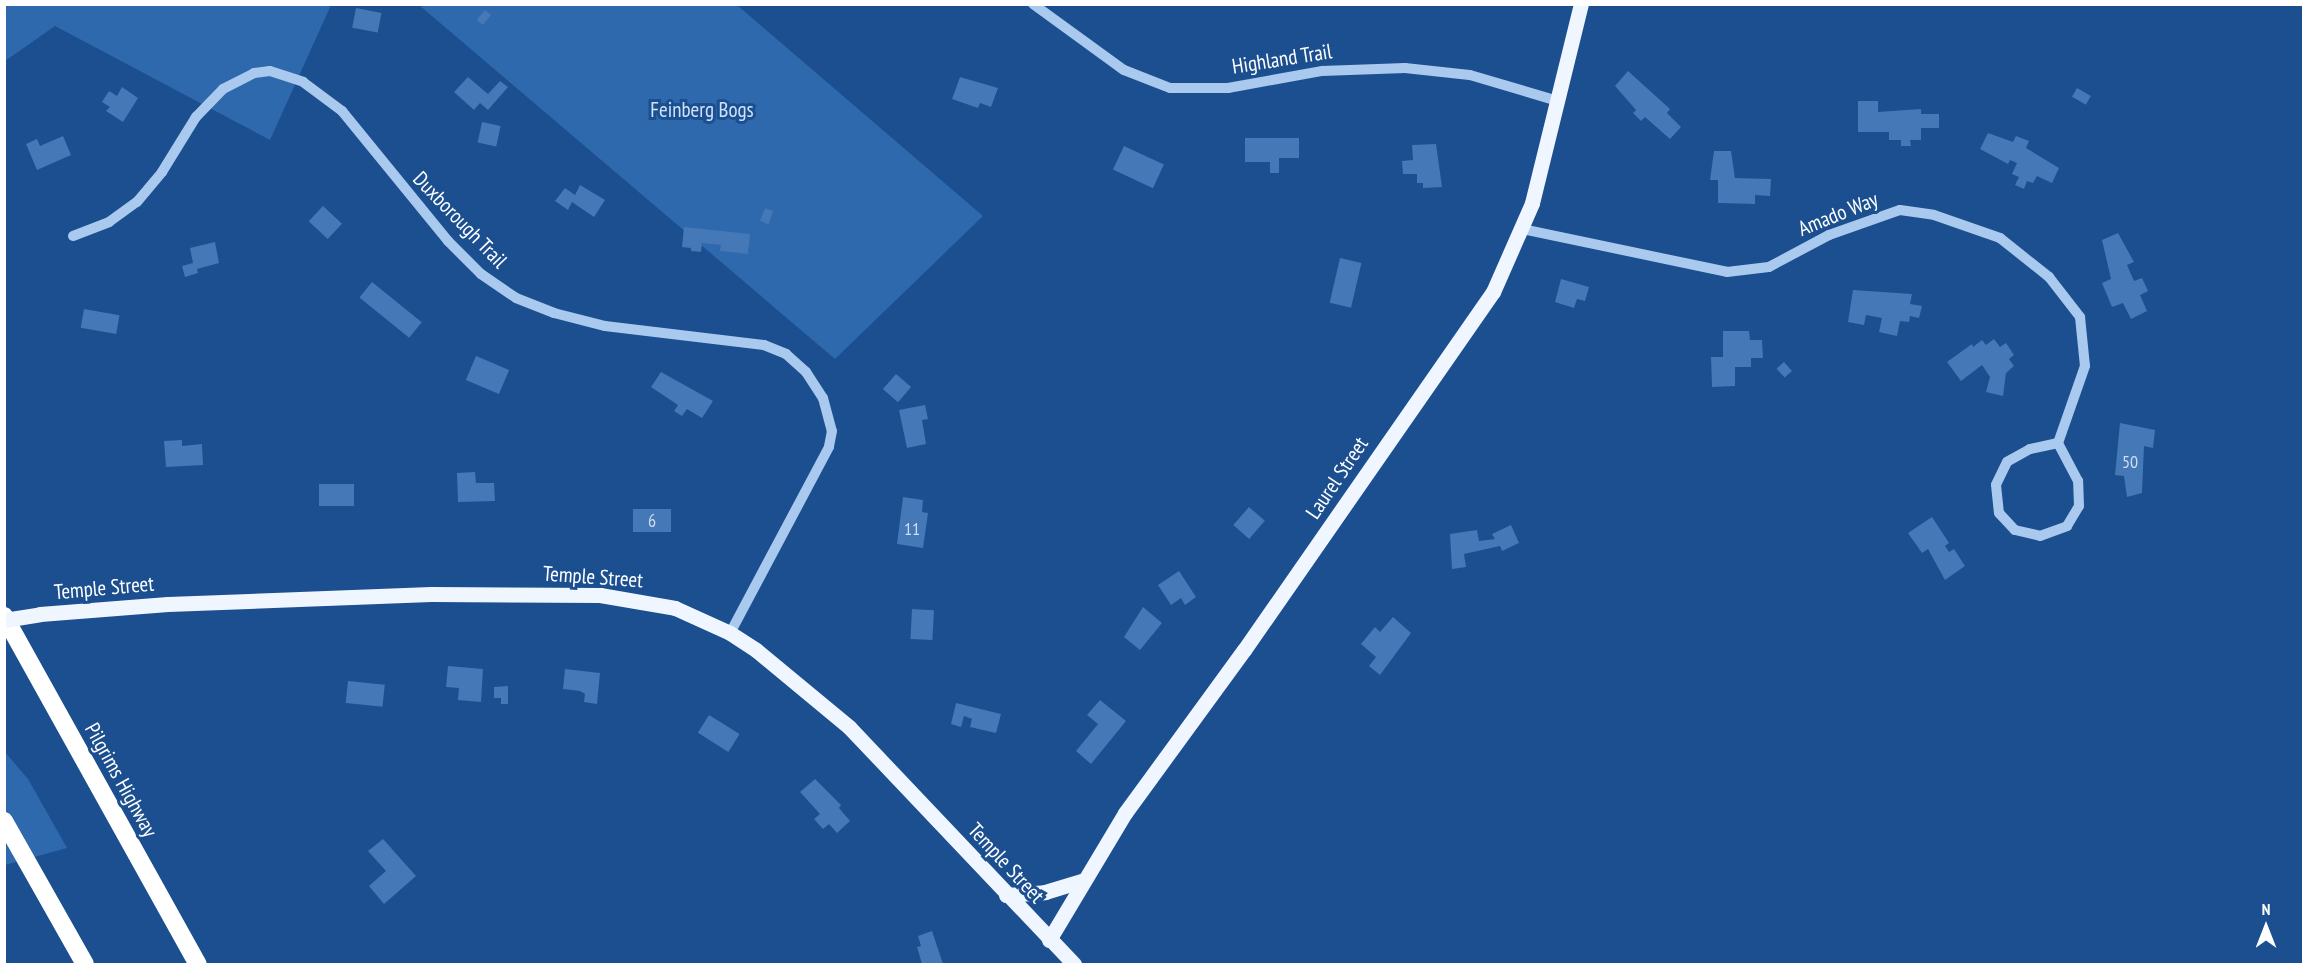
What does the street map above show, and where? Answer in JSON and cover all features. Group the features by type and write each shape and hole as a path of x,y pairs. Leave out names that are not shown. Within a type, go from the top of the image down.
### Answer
{"highway":[{"name":"Pilgrims Highway","path":"4,618 198,964"},
{"path":"4,821 85,964"}],"main road":[{"name":"Laurel Street","path":"1049,940 1082,880 1125,813 1477,317 1522,230 1558,101 1581,4"},
{"name":"Temple Street","path":"4,618 168,604 572,593 651,602 730,633 781,669 856,734 1006,895 1074,964"},
{"path":"1006,895 1045,892 1082,880"}],"street":[{"name":"Highland Trail","path":"1033,4 1124,70 1170,88 1228,88 1322,70 1405,68 1470,75 1558,101"},
{"name":"Duxborough Trail","path":"73,236 109,222 137,202 162,172 196,117 223,89 254,73 270,71 303,82 342,111 448,240 481,274 516,298 554,313 605,326 764,345 786,354 806,372 823,398 829,415 830,439 802,503 730,633"},
{"name":"Amado Way","path":"1522,230 1727,272 1769,267 1829,235 1900,210 1934,215 2000,238 2049,277 2080,316 2085,366 2058,442"},
{"path":"2058,442 2078,481 2079,506 2067,526 2040,536 2016,530 1999,513 1996,485 2007,462 2030,449 2058,442"}],"green space":[{"path":"5,5 331,5 270,140 55,26 5,61"},
{"name":"Feinberg Bogs","path":"419,5 737,5 983,216 835,359"},
{"path":"4,751 28,779 67,848 5,865"}],"building":[{"path":"356,8 382,13 378,33 352,28"},
{"path":"485,10 491,15 483,25 477,20"},
{"path":"1628,71 1670,109 1667,113 1681,127 1670,139 1645,117 1641,121 1633,113 1636,110 1615,86"},
{"path":"468,77 488,94 500,81 508,87 488,110 480,103 474,110 454,92"},
{"path":"960,77 998,88 991,107 980,103 978,108 952,99"},
{"path":"122,87 138,98 123,122 106,111 110,107 102,102 109,91 117,96"},
{"path":"2077,88 2091,96 2086,105 2072,97"},
{"path":"1858,101 1878,101 1878,112 1921,109 1921,114 1939,114 1939,128 1921,128 1921,140 1910,140 1911,146 1901,146 1901,140 1889,140 1889,132 1858,132"},
{"path":"482,122 501,126 496,146 478,143"},
{"path":"1988,133 2013,142 2016,136 2029,141 2026,148 2059,168 2052,183 2037,176 2033,183 2027,181 2024,189 2015,185 2019,177 2012,174 2017,163 2010,160 2008,164 1980,149"},
{"path":"63,136 71,155 37,170 26,144 37,139 40,146"},
{"path":"1245,138 1299,138 1299,158 1279,158 1279,173 1270,173 1270,162 1245,162"},
{"path":"1436,144 1442,187 1423,188 1423,183 1417,183 1417,174 1403,174 1402,161 1413,160 1412,145"},
{"path":"1124,146 1164,165 1153,188 1113,170"},
{"path":"1714,151 1731,151 1735,178 1771,179 1770,196 1755,195 1755,204 1718,203 1718,180 1710,180"},
{"path":"580,185 605,200 594,217 572,202 568,210 555,201 565,188 575,195"},
{"path":"323,206 342,224 328,239 309,221"},
{"path":"765,208 773,211 768,224 760,221"},
{"path":"684,227 750,234 748,254 720,251 721,245 702,243 701,252 691,251 691,248 682,247"},
{"path":"2118,233 2134,262 2127,265 2134,281 2142,278 2148,291 2140,295 2147,311 2131,319 2123,303 2112,307 2102,283 2111,279 2102,240"},
{"path":"215,242 219,263 197,269 198,273 185,277 182,266 193,263 190,248"},
{"path":"1340,258 1361,263 1351,308 1330,303"},
{"path":"1561,279 1589,287 1585,301 1577,299 1574,308 1555,302"},
{"path":"372,282 422,322 409,338 359,298"},
{"path":"1853,290 1912,294 1910,304 1922,306 1919,318 1910,316 1909,322 1900,321 1897,336 1879,332 1882,318 1866,315 1864,325 1848,322"},
{"path":"84,309 119,315 116,334 81,328"},
{"path":"1723,331 1749,331 1750,340 1762,340 1763,358 1751,358 1751,367 1735,367 1735,386 1712,387 1711,357 1723,357"},
{"path":"1994,339 2000,347 2006,343 2014,355 2009,359 2014,366 2006,373 2003,396 1986,392 1990,377 1982,365 1961,381 1947,362 1972,344 1973,347 1982,340 1986,345"},
{"path":"476,356 509,370 499,394 466,380"},
{"path":"1784,362 1792,371 1785,378 1777,369"},
{"path":"661,372 713,401 702,418 687,409 682,416 674,411 678,405 651,387"},
{"path":"896,374 911,387 898,402 883,389"},
{"path":"925,405 928,419 922,420 926,444 907,448 899,410"},
{"path":"2120,423 2155,430 2153,448 2144,446 2142,493 2127,497 2124,476 2115,475"},
{"path":"182,440 182,446 202,444 203,465 166,467 164,441"},
{"path":"475,472 476,483 494,483 495,501 458,502 457,473"},
{"path":"319,484 354,484 354,506 319,506"},
{"path":"903,497 923,500 922,512 928,513 923,548 897,544"},
{"path":"1249,507 1265,521 1249,539 1233,525"},
{"path":"633,509 671,509 671,532 633,532"},
{"path":"1932,517 1949,543 1945,546 1949,552 1954,549 1965,566 1945,580 1928,549 1922,553 1908,533"},
{"path":"1511,525 1519,543 1502,551 1500,546 1464,554 1466,567 1452,569 1450,534 1477,530 1479,541 1495,539 1492,534"},
{"path":"1179,571 1196,597 1185,605 1181,598 1171,605 1158,585"},
{"path":"1143,607 1162,623 1140,650 1124,637"},
{"path":"912,609 934,610 932,640 910,639"},
{"path":"1393,617 1411,633 1380,675 1369,666 1376,657 1361,644 1375,627 1380,632"},
{"path":"448,666 483,669 481,702 458,700 459,688 446,687"},
{"path":"565,669 600,673 597,704 584,702 585,694 580,691 563,689"},
{"path":"348,681 385,685 382,707 346,703"},
{"path":"508,686 508,704 501,704 501,698 494,698 494,687"},
{"path":"1100,700 1126,721 1091,764 1076,751 1098,724 1087,715"},
{"path":"956,703 1001,714 996,733 970,727 972,719 964,716 961,727 951,724"},
{"path":"709,715 740,734 728,752 698,733"},
{"path":"815,779 841,805 839,808 850,821 837,833 829,824 823,829 814,819 820,814 800,792"},
{"path":"383,839 416,876 384,904 369,886 386,871 368,851"},
{"path":"932,931 943,964 922,964 917,947 921,946 918,936"}]}
